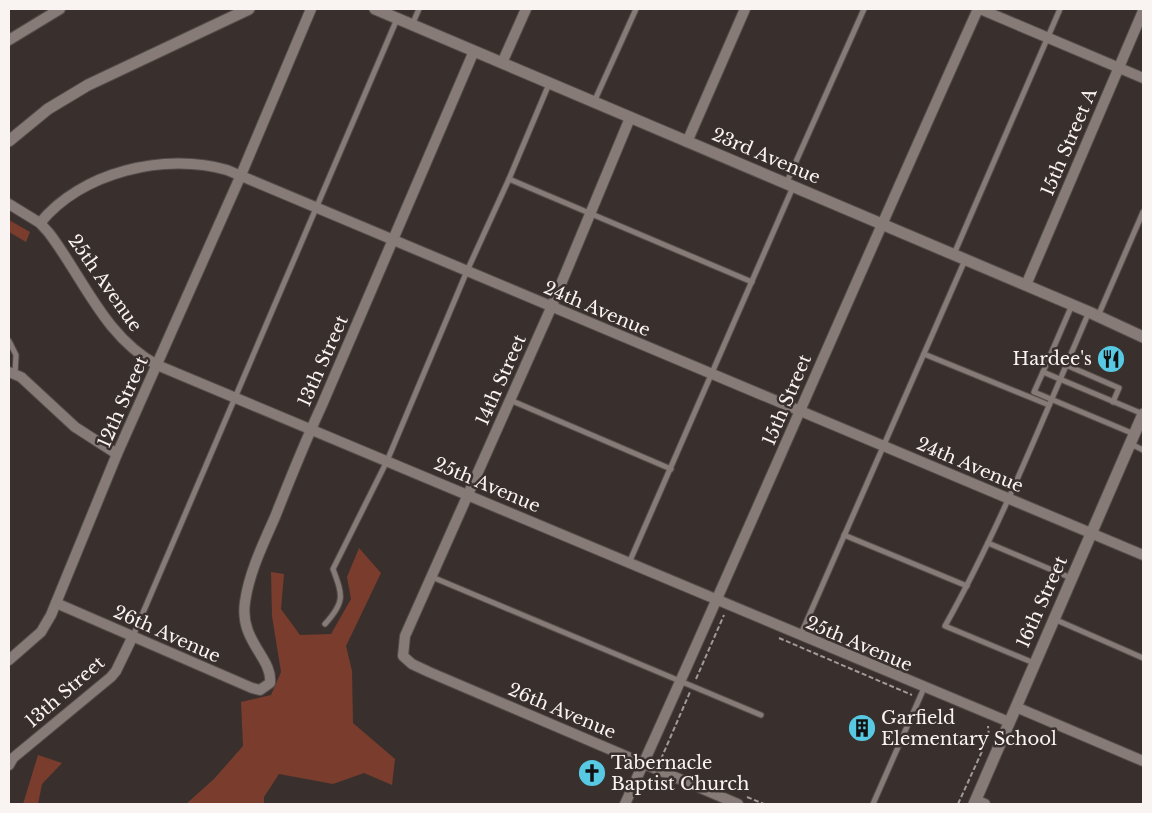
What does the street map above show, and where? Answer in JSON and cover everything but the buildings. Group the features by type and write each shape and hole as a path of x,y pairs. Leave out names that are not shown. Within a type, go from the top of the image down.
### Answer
{"street":[{"path":"9,40 60,9"},
{"path":"9,141 48,109 88,85 249,9"},
{"name":"12th Street","path":"9,660 41,632 56,603 117,454 241,175 311,9"},
{"name":"23rd Avenue","path":"375,9 954,254 1143,337"},
{"path":"502,63 526,9"},
{"path":"687,142 745,9"},
{"path":"979,9 1143,78"},
{"name":"15th Street","path":"626,804 801,412 881,224 979,9"},
{"name":"15th Street A","path":"1026,285 1143,11"},
{"name":"13th Street","path":"267,687 271,677 246,628 245,602 266,537 474,51"},
{"name":"14th Street","path":"403,656 405,636 551,308 630,118"},
{"name":"24th Avenue","path":"40,223 50,211 80,188 122,173 164,164 210,165 241,175 551,308 1143,555"},
{"name":"25th Avenue","path":"9,204 40,223 60,246 111,328 124,342 157,365 234,399 311,429 630,563 800,636 922,693 1009,722"},
{"path":"12,373 21,377 74,427 117,454"},
{"name":"16th Street","path":"978,803 1034,662 1143,414"},
{"name":"26th Avenue","path":"56,603 252,688 260,690 267,687"},
{"name":"13th Street","path":"9,764 13,758 111,677 116,671 133,636"},
{"name":"26th Avenue","path":"403,656 412,664 429,672 738,804"},
{"path":"1016,707 1143,761"}],"lane":[{"path":"412,25 419,9"},
{"path":"594,102 636,9"},
{"path":"630,563 752,282 790,185 864,9"},
{"path":"954,254 1060,9"},
{"path":"133,636 397,19"},
{"path":"325,624 338,610 343,594 333,569 387,461 466,271 509,179 549,83"},
{"path":"509,179 752,282"},
{"path":"1034,662 945,626 988,543 1066,365 1094,314 1143,212"},
{"path":"800,636 965,259"},
{"path":"1050,402 1034,392 1072,305"},
{"path":"9,341 16,355 12,373"},
{"path":"924,354 1136,433 1143,450"},
{"path":"1066,365 1119,388 1113,402"},
{"path":"1043,372 1143,414"},
{"path":"510,400 671,469"},
{"path":"844,535 967,586"},
{"path":"988,543 1072,578"},
{"path":"431,577 761,715"},
{"path":"1054,619 1143,658"},
{"path":"873,804 922,693"}],"path":[{"path":"723,615 730,618"},
{"path":"771,635 922,693"},
{"path":"958,804 989,736 988,724"}],"shaded area":[{"path":"9,220 30,232 26,242 9,232"},
{"path":"359,548 381,573 346,646 352,671 353,723 395,759 392,785 364,773 333,784 279,774 264,797 264,804 186,804 214,779 243,746 241,702 271,695 281,672 272,616 271,572 284,574 281,609 300,635 331,634 351,599 347,577"},
{"path":"38,755 62,763 42,784 38,804 23,804"}],"place":[{"name":"Hardee's","path":"1111,359"},
{"name":"Garfield Elementary School","path":"862,728"},
{"name":"Tabernacle Baptist Church","path":"592,773"}]}
